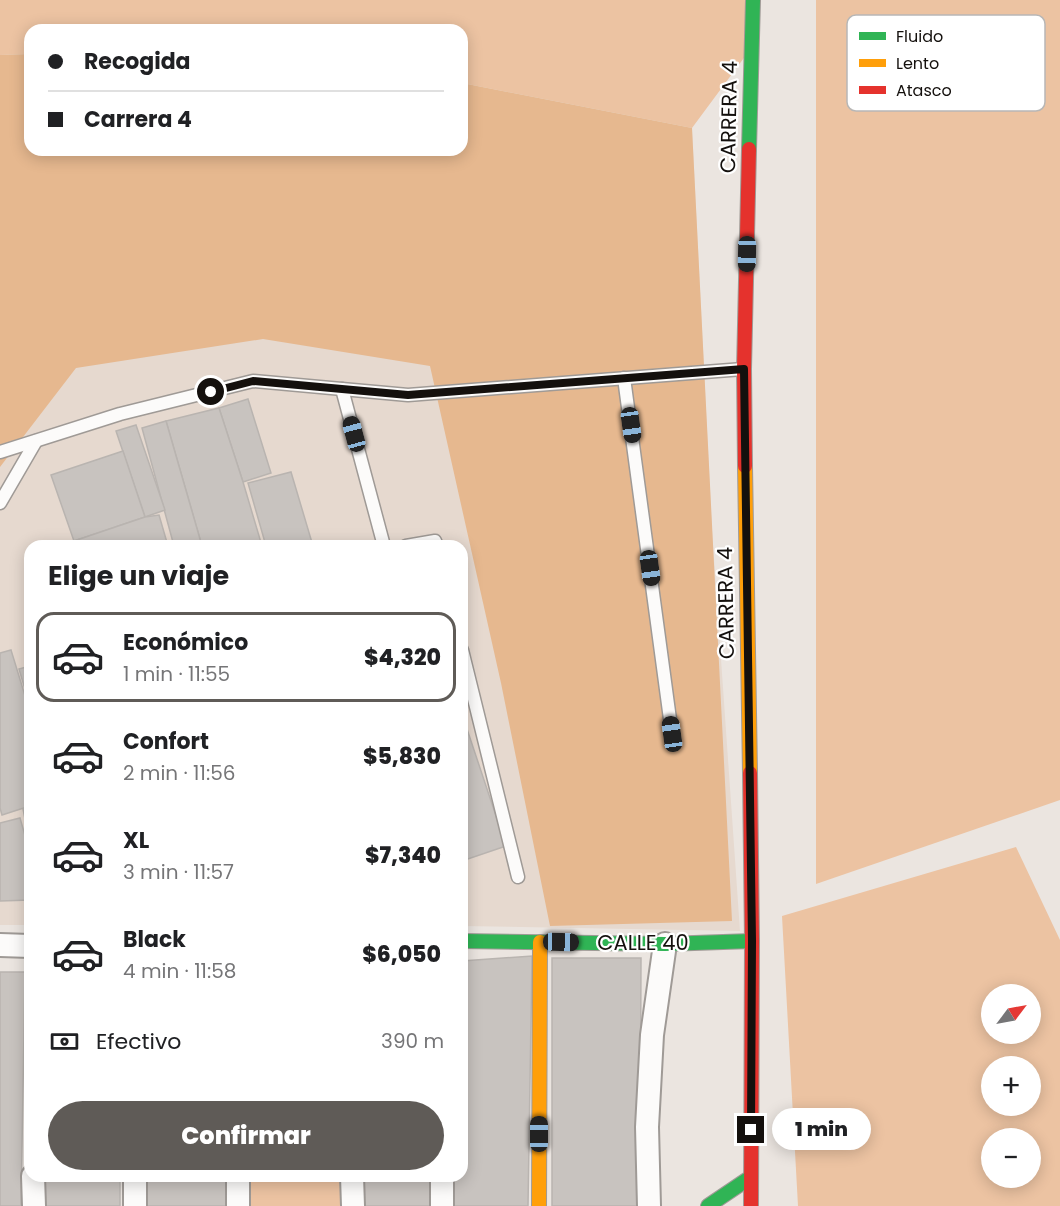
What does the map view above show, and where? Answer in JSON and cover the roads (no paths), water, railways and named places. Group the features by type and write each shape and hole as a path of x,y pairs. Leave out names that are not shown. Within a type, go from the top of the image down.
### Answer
{"main road":[{"name":"CARRERA 4","path":"751,1206 752,941 744,369 753,0"},
{"name":"CALLE 40","path":"468,941 665,944 752,941"},
{"path":"539,1206 540,942"},
{"path":"708,1206 751,1177"}],"street":[{"path":"649,1206 646,1127 651,1058 665,944"},
{"path":"0,945 24,946"},
{"path":"33,1182 34,1206"},
{"path":"135,1182 135,1206"},
{"path":"238,1182 238,1206"},
{"path":"352,1182 353,1206"},
{"path":"442,1182 442,1206"}],"lane":[{"path":"0,452 120,414 253,381 408,395 744,369"},
{"path":"624,378 672,734"},
{"path":"342,389 382,540"},
{"path":"0,503 36,441"},
{"path":"468,674 518,877"}]}
